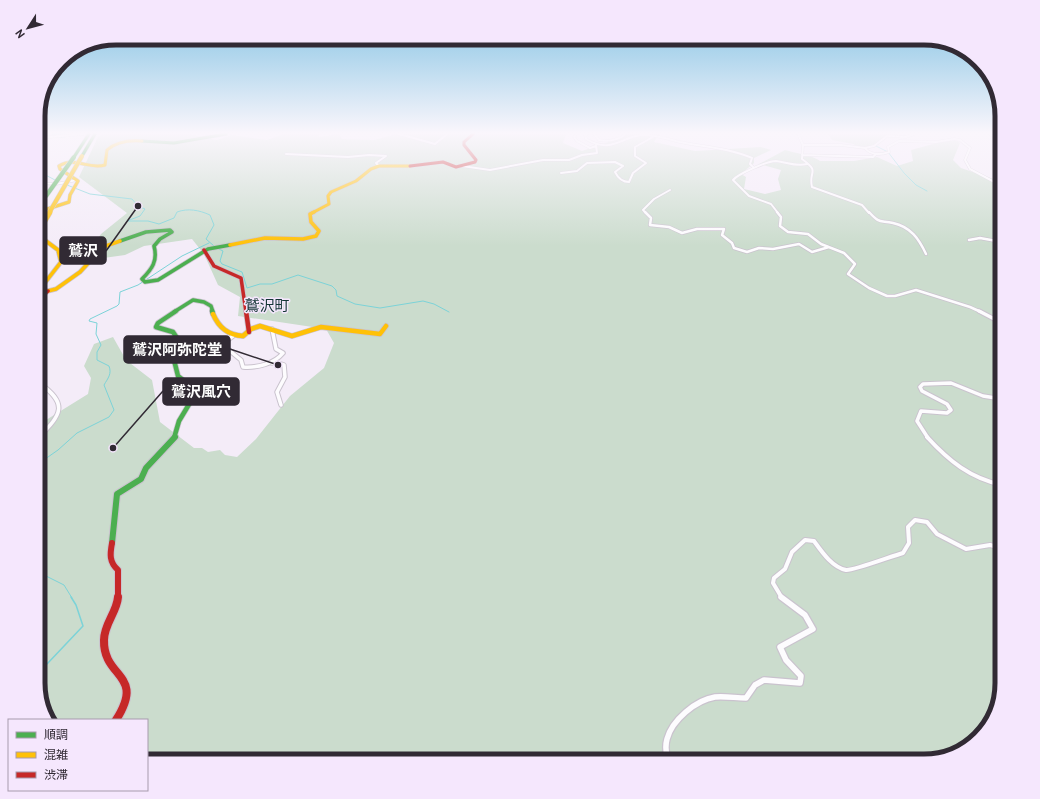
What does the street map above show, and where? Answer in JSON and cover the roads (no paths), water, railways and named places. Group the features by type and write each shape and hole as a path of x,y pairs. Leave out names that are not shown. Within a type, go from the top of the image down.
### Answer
{"main road":[{"path":"45,210 66,204 77,185 77,180 62,171"},
{"path":"45,197 64,171"},
{"path":"45,221 73,171"},
{"path":"45,290 61,286 80,272 103,246 142,233 170,230 172,232 155,243 154,246 158,255 156,266 142,279 145,282 158,280 204,250 264,238 304,239 316,236 319,231 311,226 309,222 310,214 329,204 330,201 328,196 331,192 356,181 368,171"},
{"path":"45,239 58,250 62,262 52,272 45,285"},
{"path":"204,250 214,266 235,274 241,278 249,332"},
{"path":"117,719 128,704 129,696 126,685 107,658 104,644 107,627 115,611 119,585 118,570 112,565 110,558 116,514 115,500 121,490 141,479 146,468 174,439 179,421 197,391 194,386 183,381 174,369 171,344 177,338 173,332 156,327 157,324 173,315 186,302 200,301 211,306 217,325 233,336 243,336 251,329 260,326 292,336 321,327 335,330 357,330 380,334 386,326"}],"street":[{"path":"561,173 575,171"},
{"path":"616,171 615,174 623,182 629,182 635,171"},
{"path":"745,171 735,177 733,180 736,185 749,196 771,204 781,217 780,226 785,231 807,234 823,245 841,251 855,263 848,274 878,293 890,297 908,290 916,290 970,307 995,320"},
{"path":"813,171 811,181 812,187 862,206 874,219 882,223 893,223 910,230 918,238 926,254"},
{"path":"974,171 995,182"},
{"path":"45,183 60,184 77,180"},
{"path":"670,190 654,199 643,210 651,218 650,226 669,227 682,233 697,229 722,229 724,230 722,235 732,243 734,248 744,253 759,248 773,249 797,244 802,244 812,252 830,247"},
{"path":"969,240 980,238 995,241"},
{"path":"251,368 276,360 281,356 282,353 276,349 272,330"},
{"path":"233,336 224,342 224,346 241,360 243,367 251,368 275,362 284,365 285,377 277,392 281,406"},
{"path":"995,398 983,396 951,383 923,384 920,387 922,391 947,404 951,410 947,413 921,411 917,421 925,434 963,470 976,478 995,483"},
{"path":"45,387 56,395 60,405 57,418 45,431"},
{"path":"667,754 666,746 668,736 672,728 696,704 713,697 746,698 755,686 762,680 768,679 785,683 800,683 801,676 786,661 780,647 786,641 802,636 813,629 810,618 780,595 773,583 774,578 785,569 792,552 806,540 814,541 829,560 846,570 854,570 881,559 903,553 907,549 908,527 915,520 927,522 936,534 966,549 973,549 990,544 995,546"}],"waterway":[{"path":"903,171 916,185 927,191"},
{"path":"45,175 55,180"},
{"path":"67,185 90,194 132,199 138,206 145,209 140,216 127,221 148,221 159,224 174,218 177,212 185,210 194,210 206,213 210,215 214,225 206,239 214,246"},
{"path":"45,459 77,433 109,417 114,410 104,385 109,376 110,369 109,366 97,360 97,352 101,345 96,334 97,323 89,321 90,319 117,306 119,304 120,292 138,285 182,256 209,243"},
{"path":"219,249 223,251 220,261 222,264 242,272 247,288 260,284 272,284 298,275 332,286 336,290 337,296 355,304 380,308 423,301 434,304 449,312"},
{"path":"45,576 64,585 72,598"},
{"path":"47,664 83,626 76,605 71,597"}],"place":[{"name":"鷲沢","path":"138,206"},
{"name":"鷲沢阿弥陀堂","path":"278,365"},
{"name":"鷲沢風穴","path":"113,448"}],"district":[{"name":"鷲沢町","path":"267,306"}]}
